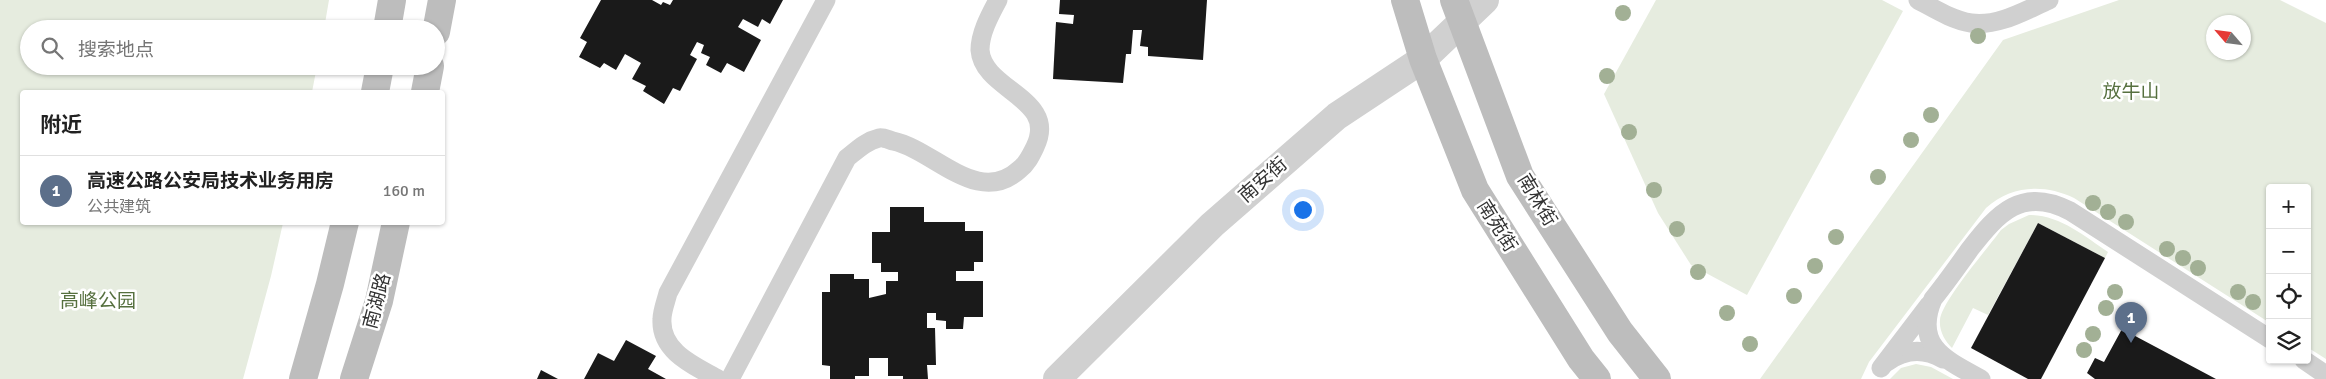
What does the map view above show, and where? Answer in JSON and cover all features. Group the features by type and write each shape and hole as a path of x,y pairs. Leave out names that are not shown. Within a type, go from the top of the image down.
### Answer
{"main road":[{"path":"389,20 392,0"},
{"path":"438,20 442,0"},
{"path":"1405,0 1423,59"},
{"name":"南林街","path":"1458,11 1520,176 1620,332 1657,379"},
{"name":"南苑街","path":"1423,59 1474,190 1581,360 1597,379"},
{"path":"375,90 378,75"},
{"path":"425,90 428,75"},
{"path":"303,379 344,225"},
{"name":"南湖路","path":"354,379 379,301 395,225"}],"street":[{"name":"南安街","path":"1057,379 1212,225 1337,116 1423,59 1458,11 1485,0"}],"lane":[{"path":"718,379 677,354 666,340 662,320 668,292 826,0"},
{"path":"730,379 847,158 862,145 880,138 902,143 973,182 989,184 1007,178 1021,169 1030,158 1038,141 1038,124 1032,109 1020,95 997,81 985,66 980,50 988,18 998,0"},
{"path":"1918,0 1955,18 1972,23 1987,23 2049,0"},
{"path":"1878,374 1997,216 2021,203 2042,202 2070,211 2266,336"},
{"path":"1933,299 1928,313 1927,328 1934,348 1945,360"},
{"path":"1878,374 1895,357 1914,351 1930,352 1981,379"},
{"path":"2310,364 2326,374"}],"green space":[{"name":"高峰公园","path":"0,0 329,0 326,20 20,20 20,75 315,75 312,90 20,90 20,225 283,225 271,276 243,379 0,379"},
{"path":"1656,0 1882,0 1903,11 1747,295 1691,265 1658,213 1604,94"},
{"name":"放牛山","path":"2119,0 2280,0 2326,23 2326,359 2311,350 2311,184 2266,184 2266,320 2074,198 2051,190 2028,189 2006,195 1986,208 1869,362 1861,379 1760,379 2003,40"},
{"path":"2029,215 2061,222 2081,233 2108,252 2105,258 2038,223 1988,315 1973,308 1952,348 1943,336 1940,328 1942,312 1948,301 2001,230 2009,224"},
{"path":"1916,364 1931,367 1953,379 1890,379 1901,368"}],"building":[{"path":"601,0 652,0 661,5 663,2 670,5 673,0 783,0 770,24 762,19 758,27 743,19 738,27 761,40 744,72 727,63 721,73 706,65 710,57 701,53 704,45 697,42 690,55 697,59 680,91 673,88 664,104 643,91 646,86 632,79 641,63 625,54 616,70 604,63 600,68 579,57 587,42 580,38"},
{"path":"1060,0 1207,0 1203,60 1148,56 1148,47 1140,46 1142,30 1133,30 1131,54 1126,54 1123,83 1053,79 1056,22 1073,24 1074,15 1059,14"},
{"path":"890,207 924,207 924,222 965,222 965,231 983,231 983,262 974,262 974,271 956,271 956,281 983,281 983,317 964,317 963,329 946,329 946,321 936,320 936,313 927,313 927,328 935,328 936,365 927,365 928,379 903,379 903,376 888,376 888,358 869,358 869,376 855,376 855,379 830,379 830,366 822,365 822,292 830,292 830,274 854,274 854,279 869,279 869,298 886,294 886,281 898,281 898,272 881,272 881,263 872,263 872,232 890,232"},
{"path":"2038,223 2105,258 2041,379 2028,379 1971,348"},
{"path":"2122,329 2216,379 2095,379 2087,373 2095,358 2104,362"},
{"path":"626,340 656,356 648,369 666,379 584,379 598,353 614,361"},
{"path":"541,370 558,379 537,379"}],"place":[{"name":"高速公路公安局技术业务用房","path":"2131,343"}]}
